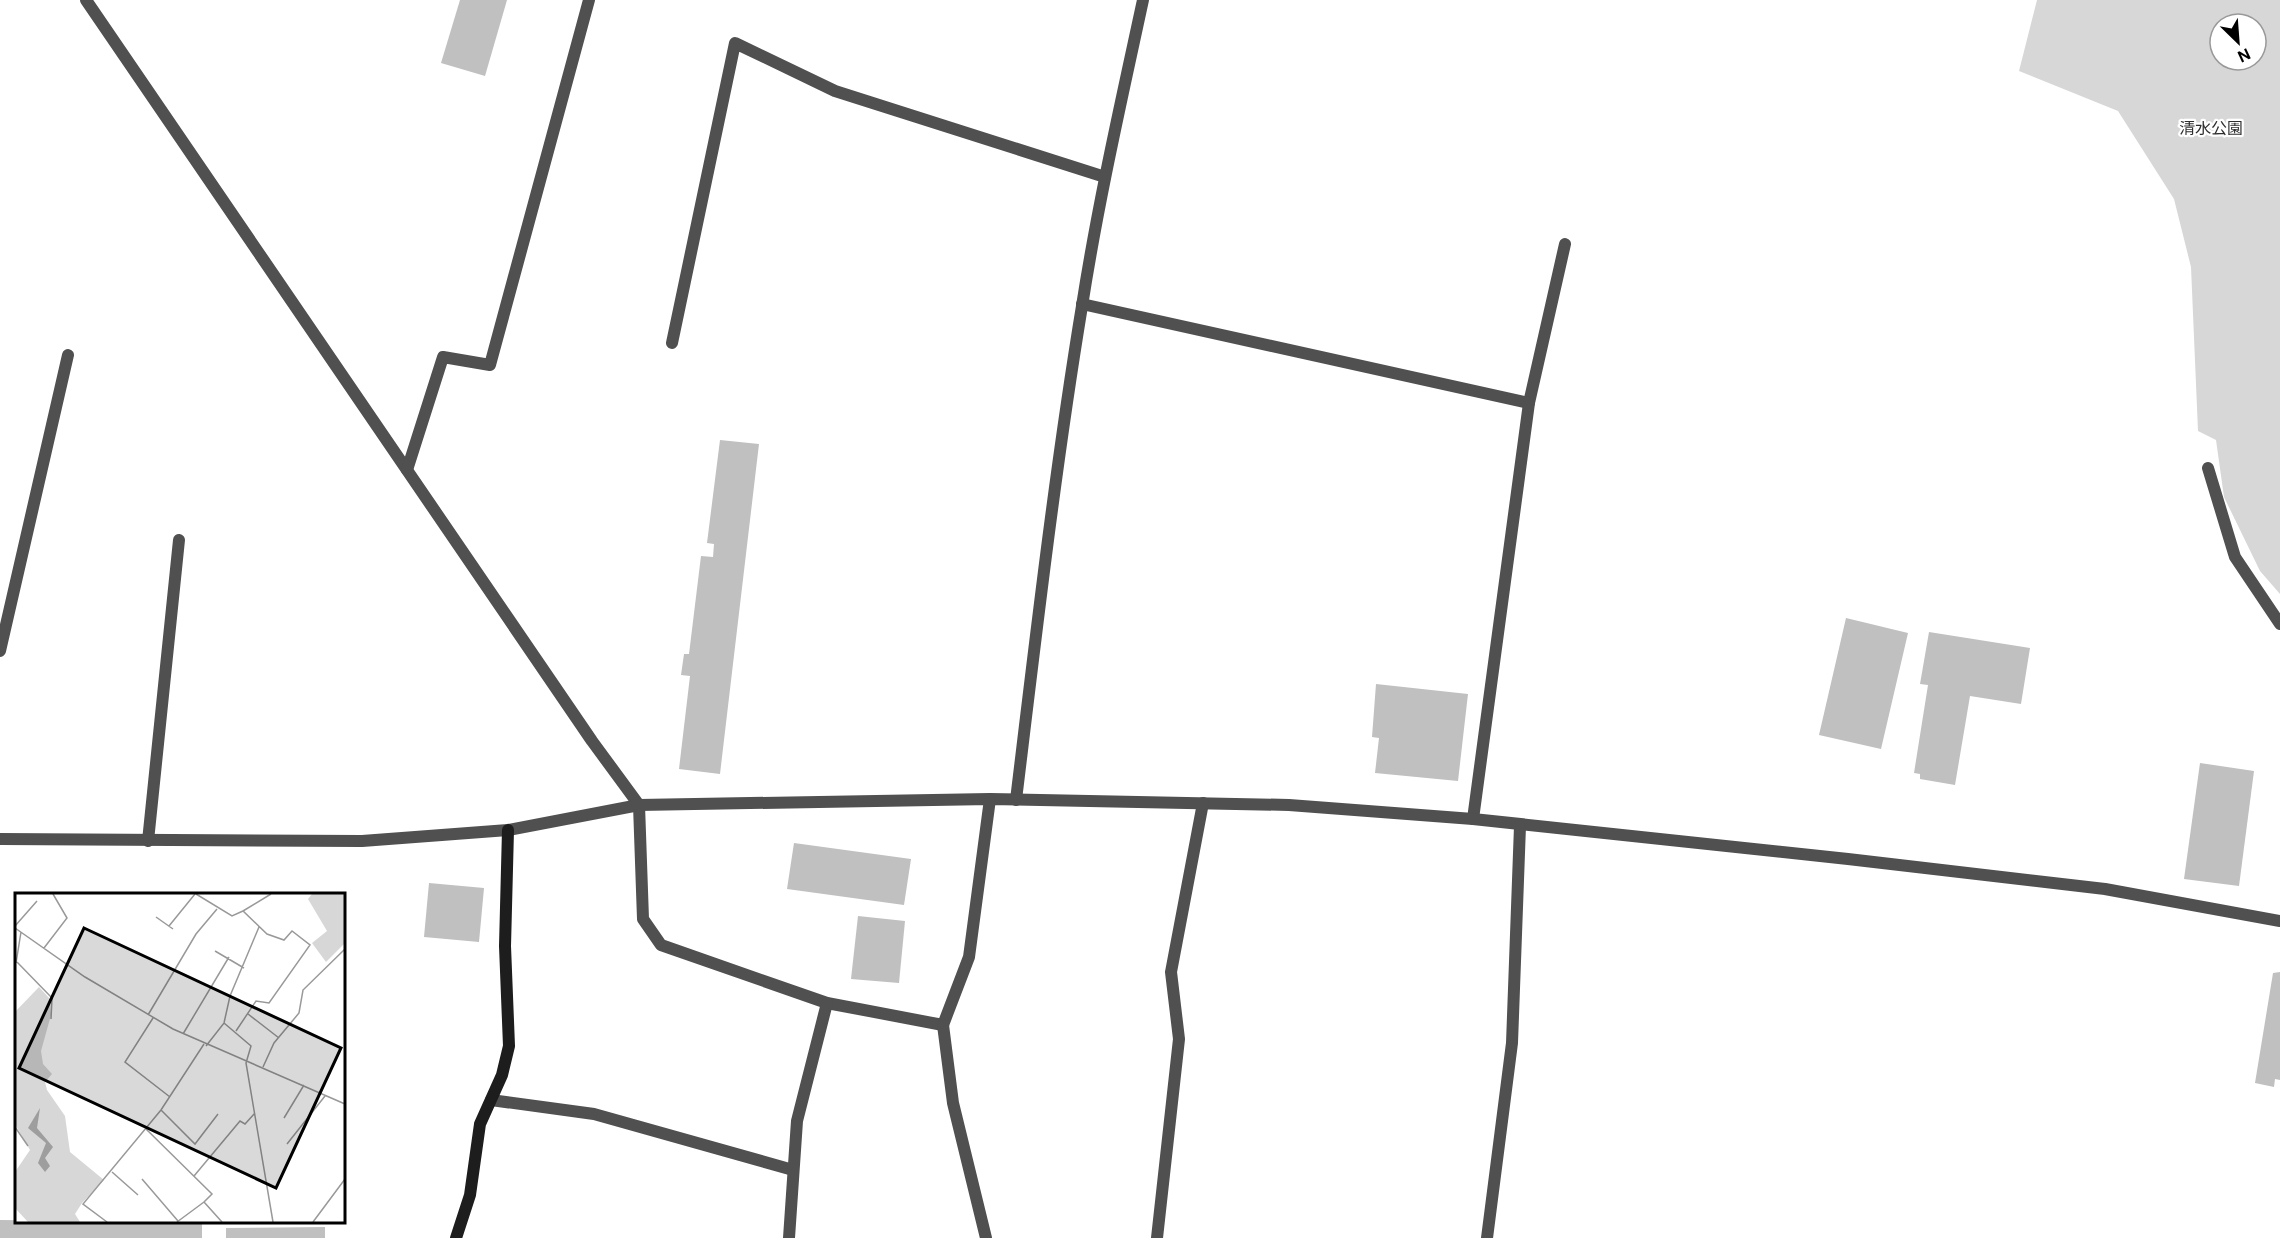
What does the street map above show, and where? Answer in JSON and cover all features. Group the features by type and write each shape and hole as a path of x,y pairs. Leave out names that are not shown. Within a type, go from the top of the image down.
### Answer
{"street":[{"path":"86,0 639,805 643,919 661,945 827,1003 943,1025"},
{"path":"407,470 443,357 490,365 589,0"},
{"path":"1016,800 1054,484 1082,304 1105,177 1143,0"},
{"path":"672,343 735,43 835,91 1105,177"},
{"path":"1473,819 1529,404 1565,244"},
{"path":"1082,304 1529,404"},
{"path":"0,651 68,355"},
{"path":"2208,468 2235,557 2280,624"},
{"path":"148,841 178,540"},
{"path":"986,1238 953,1103 943,1025 969,957 990,800"},
{"path":"0,839 362,841 508,830 639,805 990,800 1289,805 1473,819 1520,826 1848,859 2094,888 2280,921"},
{"path":"1157,1238 1179,1039 1171,972 1203,803"},
{"path":"1487,1238 1512,1042 1520,826"},
{"path":"456,1238 470,1195 480,1124 502,1075 509,1046 505,946 508,830"},
{"path":"789,1238 797,1121 827,1003"},
{"path":"491,1100 594,1114 793,1170"}],"green space":[{"name":"清水公園","path":"2037,0 2280,0 2280,594 2260,571 2224,497 2216,440 2198,431 2191,267 2174,199 2118,111 2019,71"}],"building":[{"path":"460,0 507,0 485,76 441,63"},
{"path":"720,440 759,444 720,774 679,769 690,676 681,675 684,654 689,654 701,556 713,557 714,544 707,543"},
{"path":"1846,618 1908,633 1881,749 1819,735"},
{"path":"1929,632 2030,648 2021,704 1970,696 1955,785 1920,779 1920,774 1914,773 1928,685 1920,684"},
{"path":"1376,684 1468,694 1458,781 1375,773 1379,738 1372,737"},
{"path":"2200,763 2254,771 2239,886 2184,879"},
{"path":"794,843 911,859 904,905 787,889"},
{"path":"429,883 484,888 479,942 424,937"},
{"path":"858,916 905,921 899,983 851,979"},
{"path":"2280,972 2280,1080 2275,1079 2274,1087 2255,1083 2273,973"},
{"path":"0,1220 15,1220 15,1223 202,1223 202,1238 0,1238"},
{"path":"325,1227 325,1238 226,1238 226,1228"}]}
